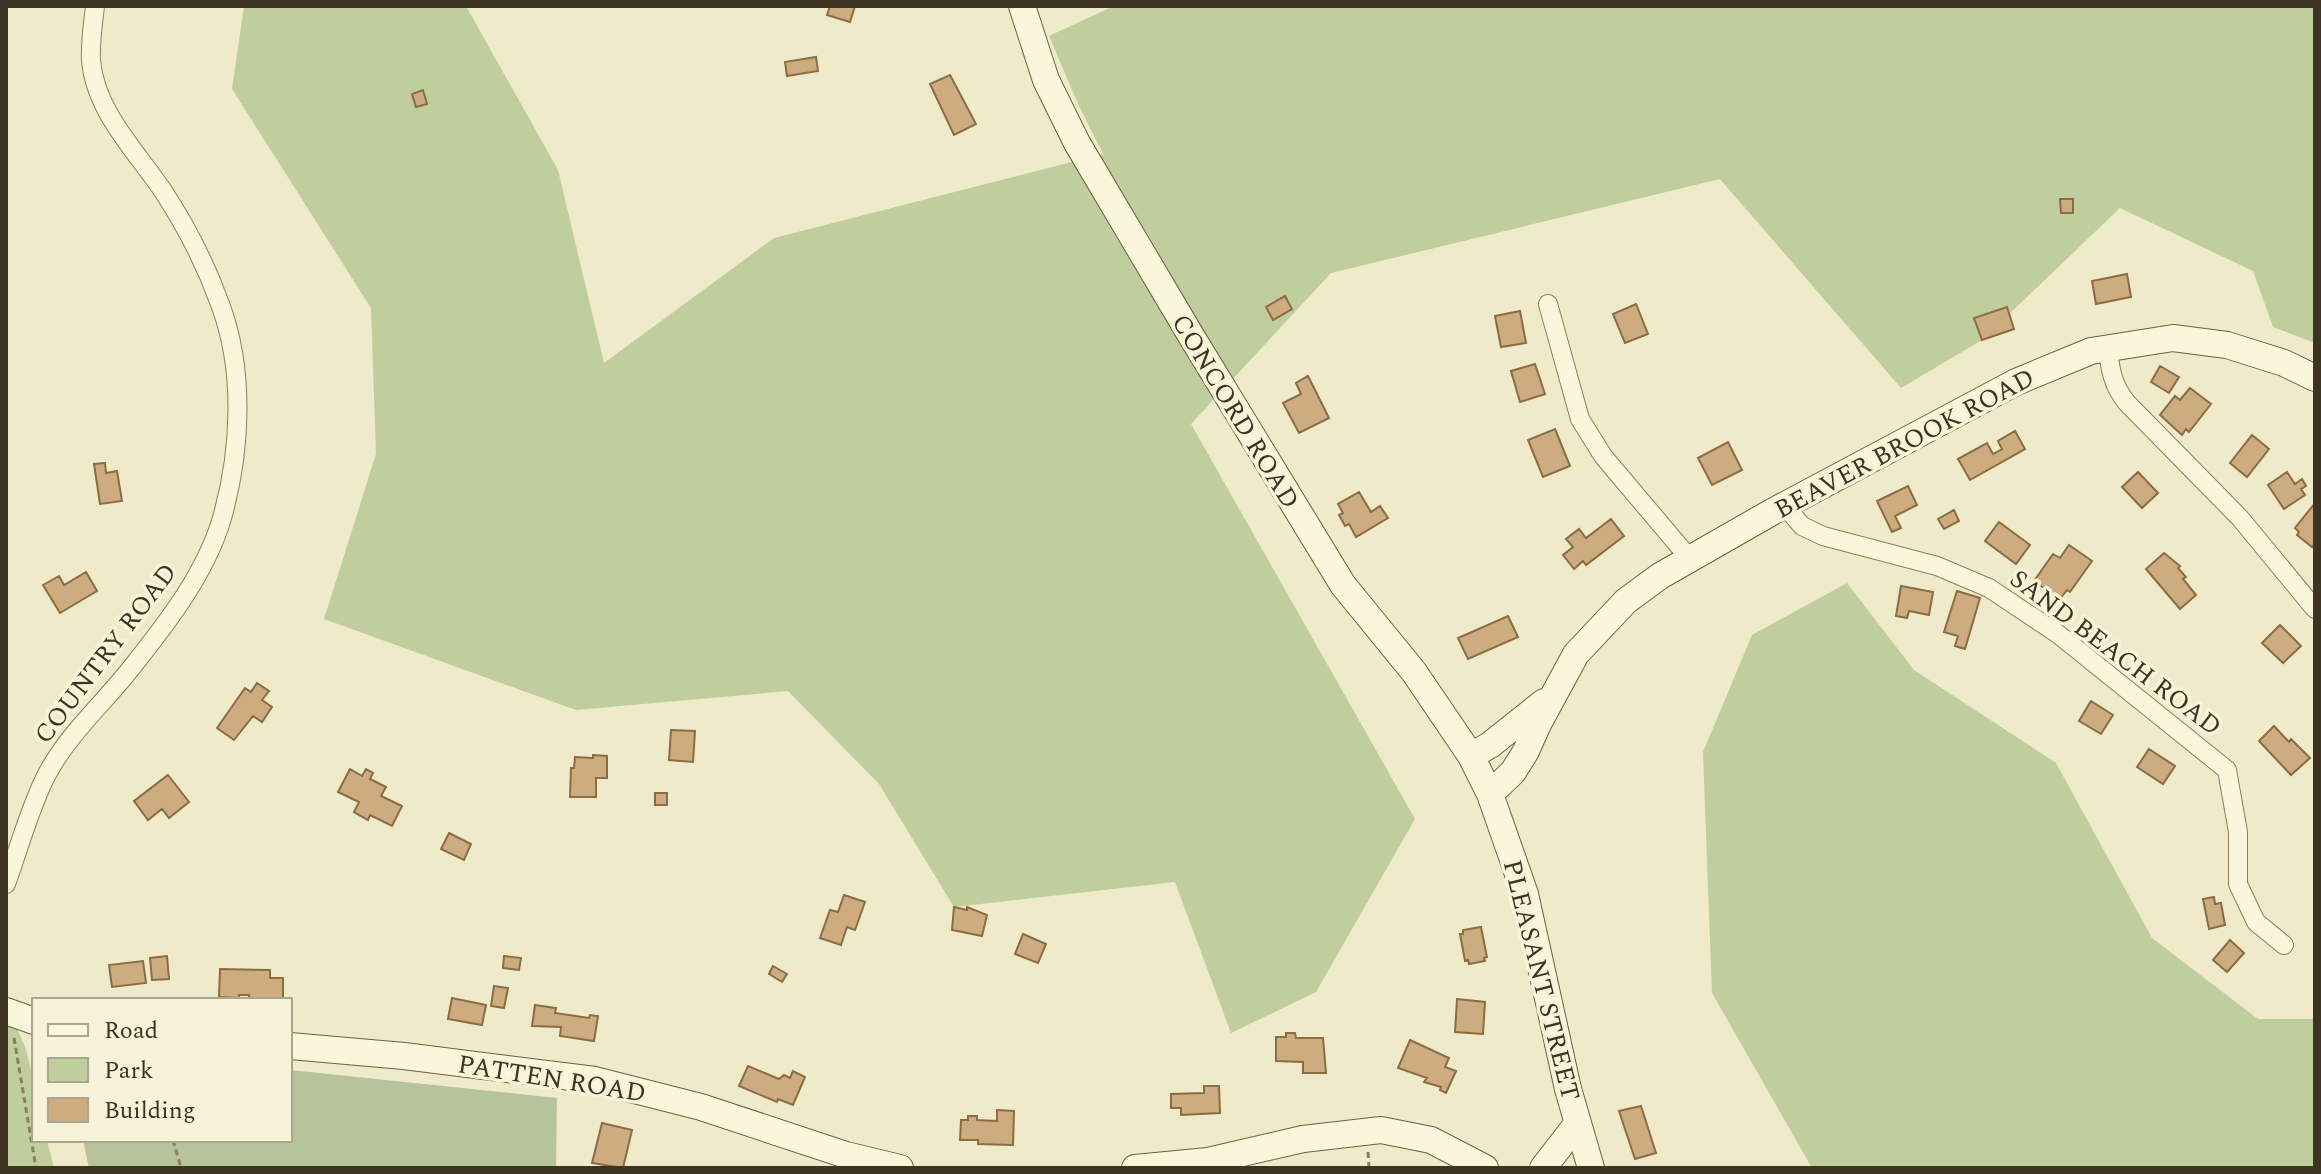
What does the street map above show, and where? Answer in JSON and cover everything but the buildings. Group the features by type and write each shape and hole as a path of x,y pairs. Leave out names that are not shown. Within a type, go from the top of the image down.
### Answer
{"street":[{"name":"COUNTRY ROAD","path":"6,884 46,776 72,737 105,702 178,606 208,551 222,519 238,416 235,363 221,306 197,251 163,192 118,129 101,97 91,62 95,6"},
{"name":"CONCORD ROAD","path":"1022,6 1046,80 1077,143 1182,321 1343,585 1414,672 1471,756 1490,794"},
{"path":"1548,304 1580,419 1603,456 1690,559"},
{"name":"BEAVER BROOK ROAD","path":"1490,794 1513,772 1576,654 1626,601 1660,576 1784,505 2016,382 2069,358 2108,348 2173,338 2200,340 2254,352 2315,378"},
{"path":"2108,348 2117,391 2240,518 2315,609"},
{"name":"SAND BEACH ROAD","path":"1784,505 1802,526 1823,536 1937,566 1989,588 2058,634 2227,770 2238,832 2238,884 2256,922 2284,945"},
{"name":"BEAVER BROOK ROAD","path":"1471,756 1490,745 1553,694"},
{"name":"PLEASANT STREET","path":"1490,794 1525,894 1546,999 1591,1168"},
{"name":"PATTEN ROAD","path":"292,1046 404,1056 595,1080 701,1107 846,1155 900,1168"},
{"path":"1543,1168 1577,1124"},
{"path":"1135,1168 1208,1161 1303,1139 1381,1130 1431,1140 1485,1168"}],"path":[{"path":"17,1015 32,1136"},
{"path":"33,1142 36,1168"},
{"path":"174,1142 181,1168"}],"green space":[{"path":"244,6 466,6 558,170 604,363 774,238 1103,154 1049,36 1114,6 2315,6 2315,343 2273,327 2253,271 2120,208 1982,340 1901,388 1720,179 1331,273 1191,424 1415,819 1316,992 1231,1033 1175,882 954,907 879,784 788,691 576,710 324,619 376,454 371,308 232,89"},
{"path":"1847,583 1914,670 2056,763 2152,938 2258,1019 2315,1019 2315,1168 1812,1168 1712,993 1703,752 1752,635"},
{"path":"6,1011 10,1012 26,1049 32,1074 32,1142 48,1142 54,1168 6,1168"},
{"path":"292,1070 557,1098 556,1168 89,1168 83,1142 292,1142"}]}
